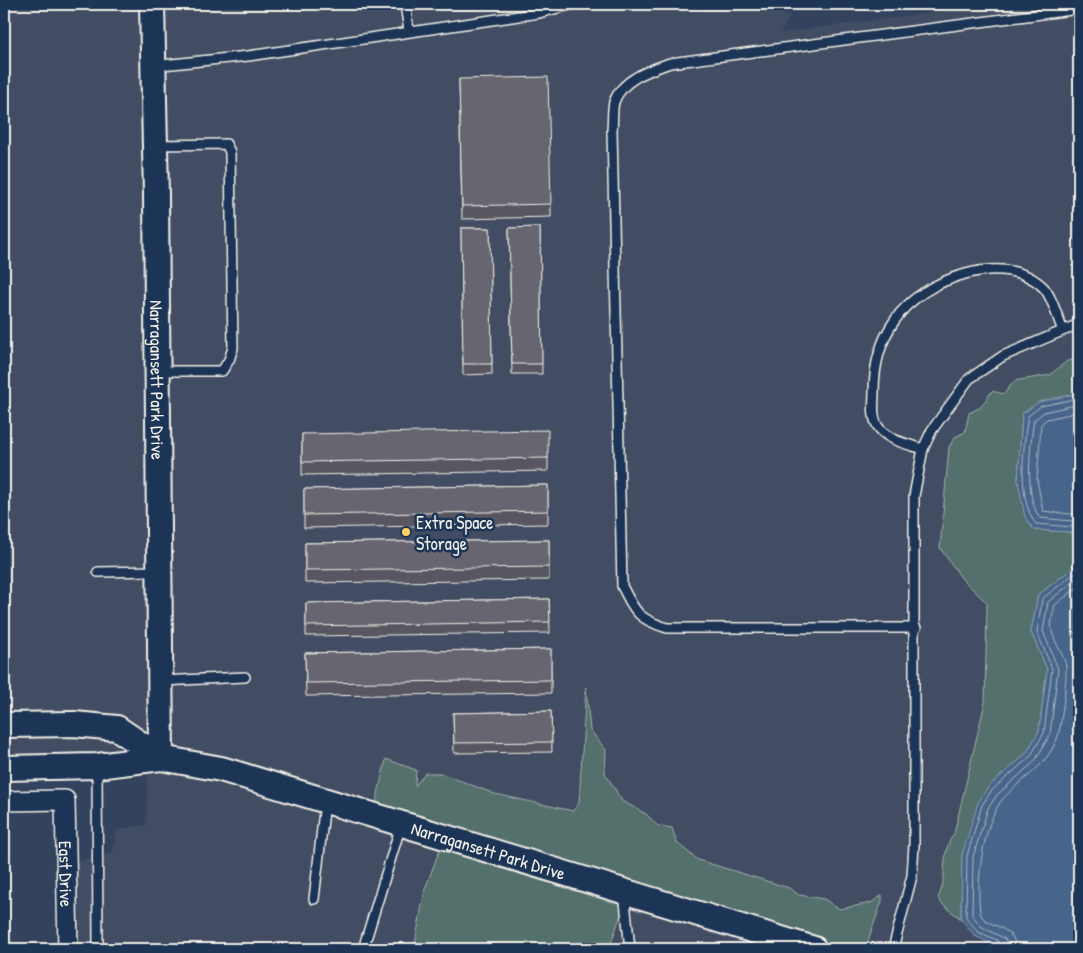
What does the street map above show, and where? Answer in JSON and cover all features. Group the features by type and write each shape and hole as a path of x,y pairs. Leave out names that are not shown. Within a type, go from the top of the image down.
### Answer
{"street":[{"name":"Narragansett Park Drive","path":"152,4 158,371 161,758"},
{"name":"Narragansett Park Drive","path":"4,725 74,724 117,728 161,758"},
{"name":"Narragansett Park Drive","path":"4,768 97,766 161,758 221,769 813,949"},
{"name":"East Drive","path":"4,801 65,800 68,949"}],"lane":[{"path":"405,4 409,31"},
{"path":"153,66 248,56 409,31 539,14 555,6 574,4"},
{"path":"916,628 667,628 646,621 632,607 622,586 612,140 614,103 625,85 646,72 670,63 1079,9"},
{"path":"155,145 226,144 230,152 233,348 229,360 222,371 158,371"},
{"path":"922,449 890,438 879,428 874,418 874,381 880,348 895,319 906,307 937,285 971,272 1004,269 1028,275 1046,290 1062,330"},
{"path":"893,949 912,876 916,628 914,496 922,449 932,430 969,379 1002,356 1079,324"},
{"path":"98,572 160,571"},
{"path":"160,681 245,677"},
{"path":"97,766 98,949"},
{"path":"314,899 325,801"},
{"path":"363,949 402,823"},
{"path":"624,891 630,949"}],"shaded area":[{"path":"4,4 666,4 672,10 696,13 724,4 777,10 790,18 780,33 967,8 974,4 1079,4 1079,359 1067,361 1050,375 1014,381 1004,394 992,391 981,407 969,413 965,432 955,437 962,579 987,603 985,702 954,834 946,844 943,905 961,919 975,936 999,949 865,949 882,901 882,895 871,903 839,909 824,899 799,895 789,888 698,860 646,814 622,801 605,773 606,750 590,730 586,692 579,803 573,811 495,794 440,773 415,787 399,762 444,842 425,889 414,949 71,949 71,863 112,853 117,830 146,825 148,771 4,772"},
{"path":"626,900 790,949 609,949"}],"green space":[{"path":"1079,359 1079,393 1039,402 1022,414 1018,481 1034,530 1071,532 1078,548 1073,568 1038,595 1031,632 1047,669 1039,731 1026,754 988,787 962,855 961,919 943,905 938,898 943,881 945,857 949,841 954,834 985,702 987,603 962,579 940,548 949,447 955,437 965,432 969,413 981,407 992,391 1004,394 1014,381 1050,375 1067,361"},
{"path":"586,687 590,730 606,750 605,773 622,801 646,814 658,826 672,828 677,843 698,860 789,888 799,895 824,899 839,909 871,903 882,895 882,901 865,949 790,949 626,900 609,949 414,949 425,889 443,841 374,811 386,759 416,770 415,786 425,773 440,773 495,794 573,811 579,803"}],"water":[{"path":"1079,393 1079,949 999,949 975,936 961,919 962,855 978,803 988,787 1026,754 1039,731 1047,669 1031,632 1038,595 1073,568 1078,548 1071,532 1034,530 1025,517 1018,481 1022,414 1039,402"}],"building":[{"path":"548,77 551,204 462,206 459,79"},
{"path":"540,227 542,364 512,364 509,228"},
{"path":"461,228 490,228 492,364 463,364"},
{"path":"548,430 548,458 302,462 302,434"},
{"path":"548,485 548,511 304,515 304,489"},
{"path":"549,540 549,567 305,570 305,543"},
{"path":"549,599 550,622 306,626 306,603"},
{"path":"551,649 551,680 306,683 305,653"},
{"path":"551,711 552,742 454,743 453,713"}],"place":[{"name":"Extra Space Storage","path":"406,532"}]}
